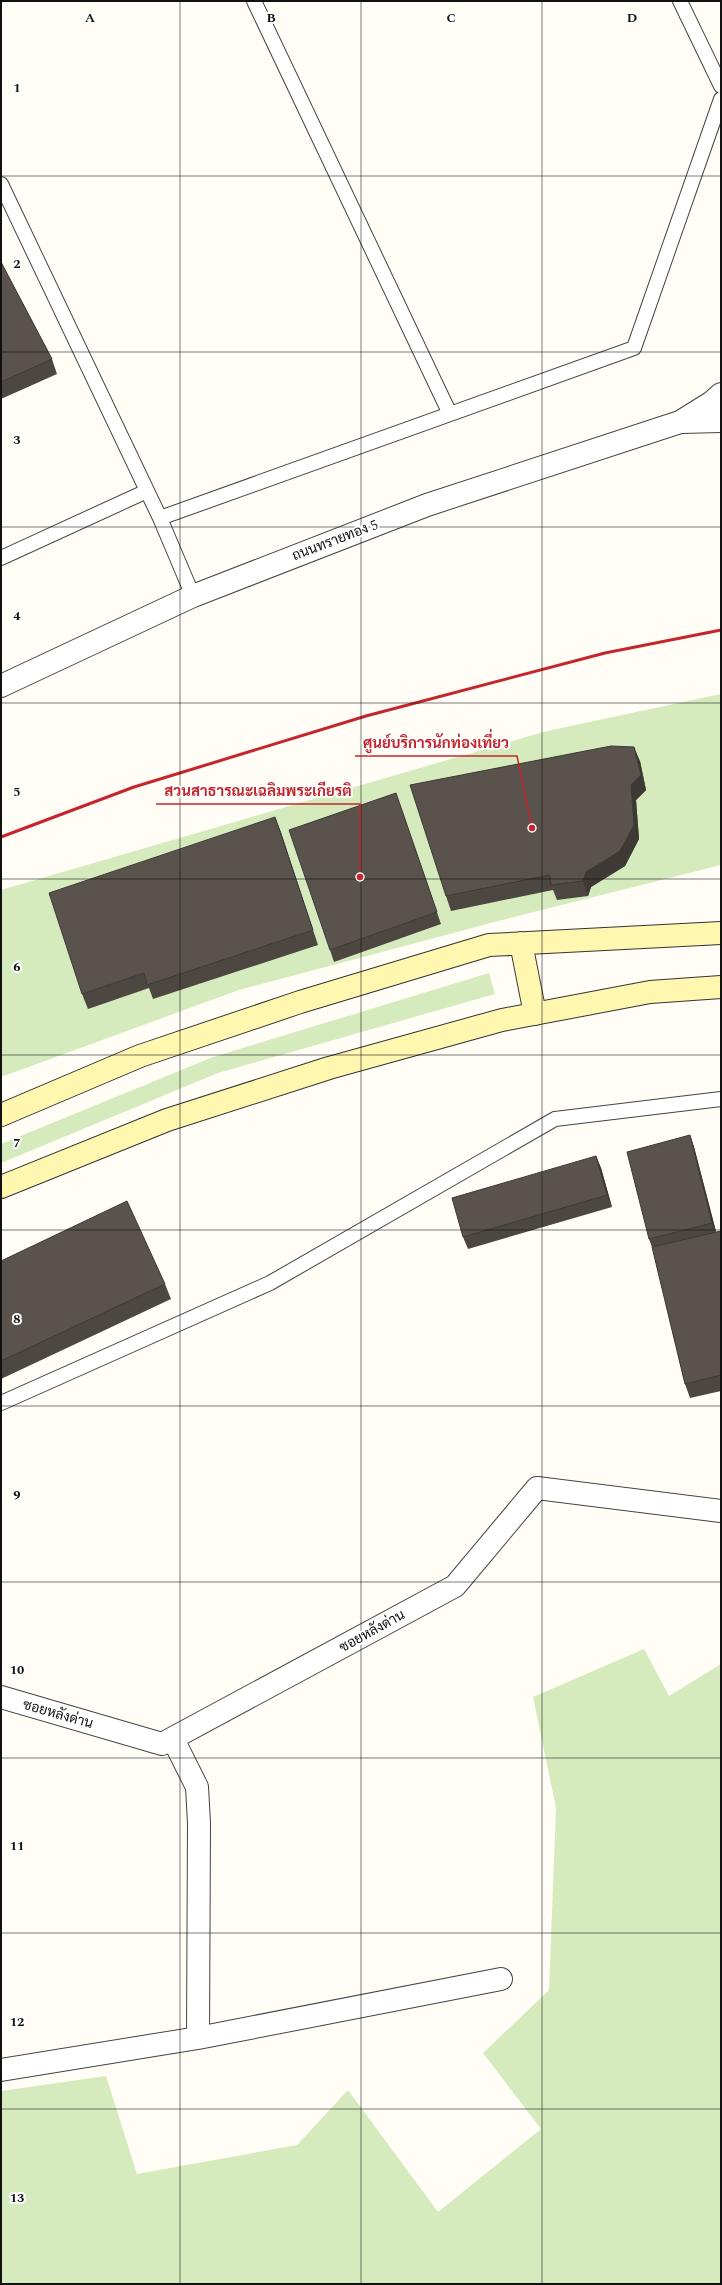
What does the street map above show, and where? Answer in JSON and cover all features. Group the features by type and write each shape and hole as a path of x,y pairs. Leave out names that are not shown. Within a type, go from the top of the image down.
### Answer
{"main road":[{"path":"1,1115 140,1056 300,1002 489,945 721,934"},
{"path":"521,943 535,1014"},
{"path":"1,1187 167,1120 328,1068 502,1020 650,992 721,987"}],"street":[{"name":"ถนนทรายทอง 5","path":"1,686 193,596 427,505 680,422 712,402 721,394"},
{"name":"ถนนทรายทอง 5","path":"680,422 721,421"},
{"name":"ซอยหลังด่าน","path":"1,1697 162,1744 455,1586 537,1488 721,1511"},
{"path":"173,1739 197,1787 199,1823 197,1879 198,2038"},
{"path":"1,2070 198,2038 501,1979"}],"lane":[{"path":"254,1 450,414"},
{"path":"680,1 721,86"},
{"path":"160,518 634,348 721,99"},
{"path":"1,184 160,518 193,596"},
{"path":"1,558 147,491"},
{"path":"1,1404 270,1283 555,1119 721,1099"}],"green space":[{"path":"721,694 721,865 506,919 239,990 1,1077 1,890 547,731"},
{"path":"489,973 495,994 218,1073 1,1163 1,1144 213,1057"},
{"path":"644,1649 669,1696 721,1664 721,2284 1,2284 1,2091 106,2076 137,2174 297,2145 348,2090 438,2212 541,2129 483,2053 549,1990 556,1808 533,1697"}],"building":[{"path":"1,262 52,359 1,382"},
{"path":"611,746 634,747 641,775 631,785 634,825 620,851 586,872 583,881 551,885 550,875 446,896 410,785"},
{"path":"396,793 437,912 330,950 289,830"},
{"path":"275,817 313,930 147,985 144,973 82,994 49,893"},
{"path":"690,1135 712,1223 649,1239 627,1152"},
{"path":"596,1156 607,1195 463,1237 452,1198"},
{"path":"127,1201 165,1284 1,1361 1,1261"},
{"path":"721,1231 721,1375 685,1384 652,1247"}],"railway":[{"path":"1,837 134,787 366,716 605,653 721,630"}],"place":[{"name":"ศูนย์บริการนักท่องเที่ยว","path":"532,828"},
{"name":"สวนสาธารณะเฉลิมพระเกียรติ","path":"360,877"}]}
